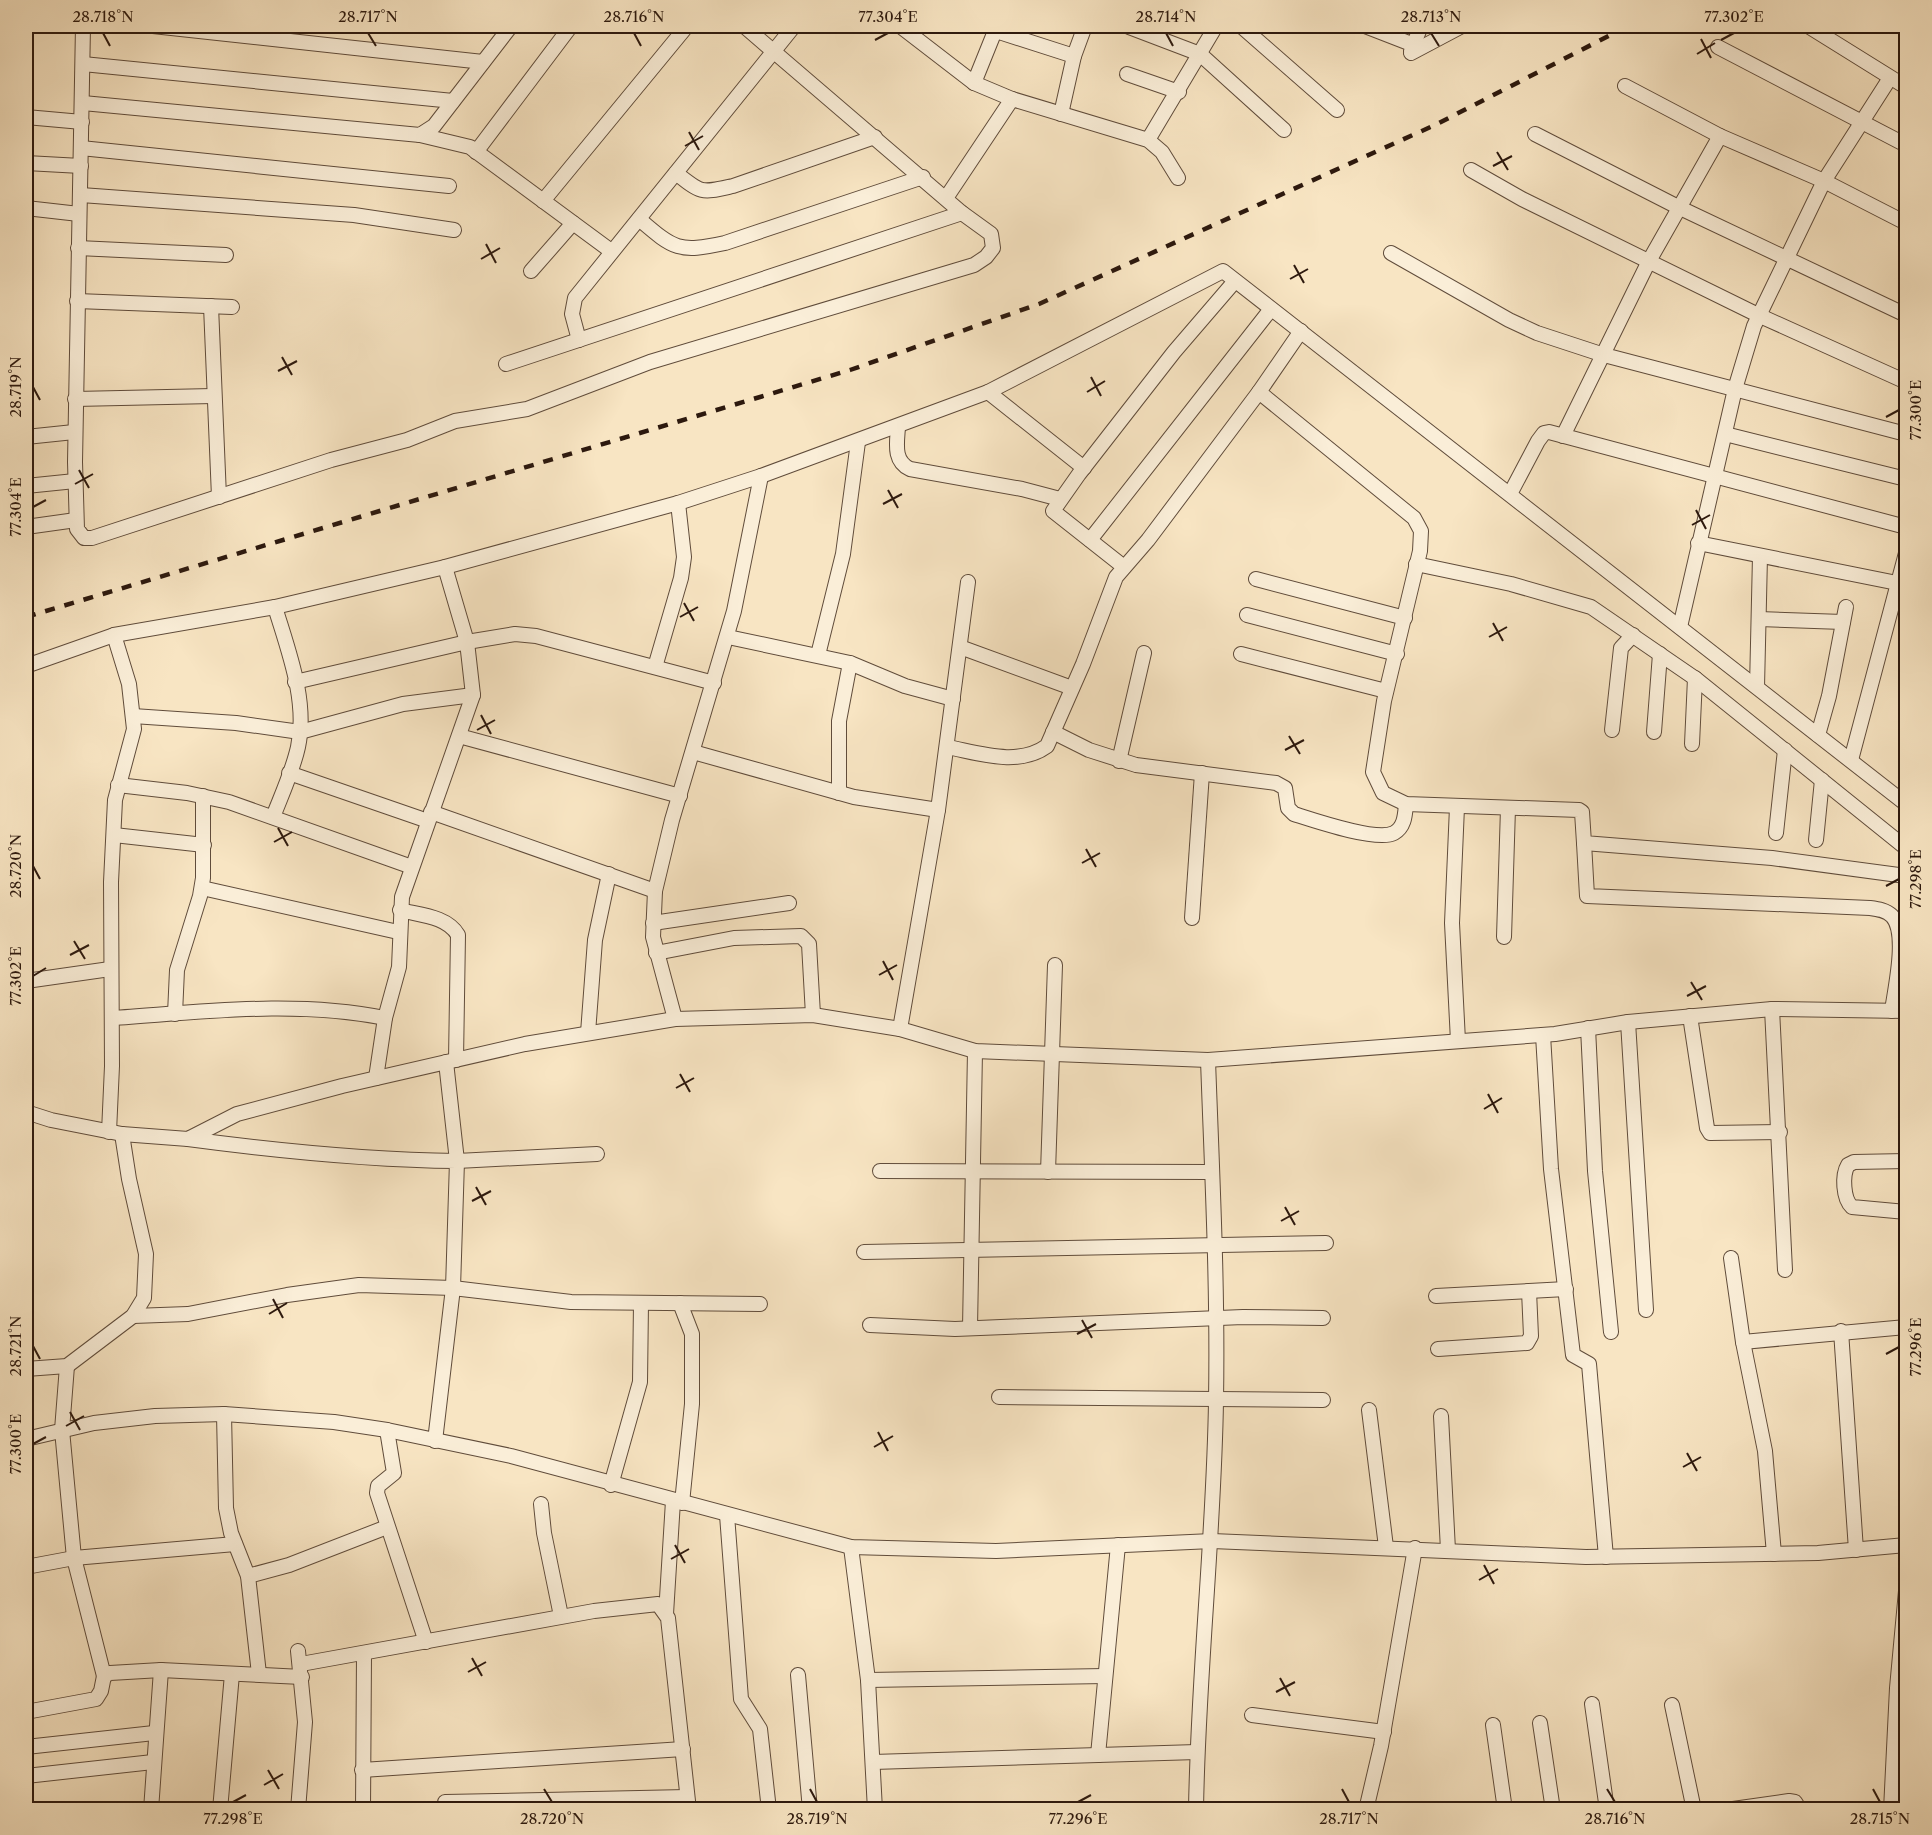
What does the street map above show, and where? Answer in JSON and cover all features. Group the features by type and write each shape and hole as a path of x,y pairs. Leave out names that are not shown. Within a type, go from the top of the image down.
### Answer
{"street":[{"path":"83,26 75,481 76,520 79,535 92,538 332,460 407,440 455,421 527,409 650,362 974,265 986,257 994,243 991,234 962,213 923,177 744,26"},
{"path":"153,26 483,62"},
{"path":"420,135 434,126 512,26"},
{"path":"476,152 572,26"},
{"path":"543,201 687,26"},
{"path":"579,340 572,307 575,298 794,26"},
{"path":"900,26 974,83 1012,99 1148,140 1162,152 1178,178"},
{"path":"1061,114 1074,56 1085,26"},
{"path":"1148,140 1179,92 1216,26"},
{"path":"1241,26 1337,110"},
{"path":"1365,26 1414,45"},
{"path":"1421,26 1411,53 1462,26"},
{"path":"1808,26 1906,87"},
{"path":"1129,27 1200,54 1284,130"},
{"path":"974,83 997,28 1074,56"},
{"path":"1718,47 1906,145"},
{"path":"83,64 453,101"},
{"path":"1127,74 1179,92"},
{"path":"1680,627 1735,389 1758,315 1824,181 1890,78"},
{"path":"1625,86 1720,136 1824,181 1906,223"},
{"path":"946,198 1012,99"},
{"path":"83,103 420,135 447,140 476,152 611,251"},
{"path":"26,117 82,122"},
{"path":"1534,134 1678,207 1906,315"},
{"path":"1563,436 1649,261 1720,136"},
{"path":"676,173 699,191 709,192 733,186 875,137"},
{"path":"81,148 449,186"},
{"path":"26,163 81,166"},
{"path":"1471,170 1522,199 1758,315 1902,380"},
{"path":"639,219 675,247 702,248 725,243 923,177"},
{"path":"81,195 354,215 454,230"},
{"path":"26,208 79,214"},
{"path":"506,364 962,213"},
{"path":"531,271 573,223"},
{"path":"78,248 226,255"},
{"path":"1391,252 1509,320 1537,333 1604,355 1906,434"},
{"path":"26,666 114,635 275,607 445,567 678,503 761,476 988,392 1223,271 1906,804"},
{"path":"1124,567 1053,511 1174,352 1235,281"},
{"path":"77,301 232,307"},
{"path":"211,306 219,497"},
{"path":"1090,540 1271,309"},
{"path":"947,747 992,756 1028,755 1047,746 1072,688 1108,592 1124,567 1148,540 1301,331"},
{"path":"988,392 1084,468"},
{"path":"1258,392 1414,518 1421,531 1422,542 1376,737 1373,772 1375,782 1383,793 1406,804 1580,810 1587,896 1870,908 1890,914 1897,923 1900,940 1892,1011"},
{"path":"75,399 213,396"},
{"path":"898,427 898,458 903,466 1022,489 1060,499"},
{"path":"26,437 75,432"},
{"path":"1510,494 1540,436 1549,432 1906,527"},
{"path":"1725,434 1906,479"},
{"path":"818,655 843,554 858,442"},
{"path":"675,1019 656,953 653,923 656,891 680,796 728,637 761,476"},
{"path":"26,486 75,481"},
{"path":"655,667 681,578 684,557 678,503"},
{"path":"26,527 76,520"},
{"path":"1698,543 1897,583"},
{"path":"1851,760 1906,553"},
{"path":"1757,687 1760,556"},
{"path":"1416,564 1511,584 1591,607 1695,678 1906,848"},
{"path":"376,1078 385,1018 399,968 400,910 429,816 473,695 467,642 445,567"},
{"path":"1256,579 1405,618"},
{"path":"900,1029 938,810 968,582"},
{"path":"273,816 289,773 300,732 296,682 275,607"},
{"path":"1818,735 1829,696 1846,608"},
{"path":"1247,615 1397,654"},
{"path":"1759,619 1843,622"},
{"path":"296,682 467,642 515,634 536,636 714,683"},
{"path":"26,1369 67,1366 134,1316 144,1298 147,1272 116,1133 110,969 114,835 118,785 124,758 131,742 133,716 124,662 114,635"},
{"path":"1612,730 1621,648 1634,635"},
{"path":"728,637 850,663 905,686 953,699"},
{"path":"960,647 1072,688"},
{"path":"1119,761 1144,653"},
{"path":"1241,654 1386,691"},
{"path":"1654,732 1660,654"},
{"path":"839,793 839,721 850,663"},
{"path":"1692,744 1695,678"},
{"path":"133,716 236,723 300,732 403,704 473,695"},
{"path":"1053,732 1089,750 1119,761 1281,785 1288,795 1288,808 1294,814 1363,833 1388,835 1395,833 1404,820 1406,804"},
{"path":"459,736 680,796"},
{"path":"1776,833 1785,750"},
{"path":"693,752 839,793 938,810"},
{"path":"289,773 429,816 656,891"},
{"path":"1192,918 1202,773"},
{"path":"1816,840 1822,780"},
{"path":"118,785 203,796 273,816 412,867"},
{"path":"175,1014 177,970 202,888 203,796"},
{"path":"1457,807 1452,923 1458,1041"},
{"path":"1504,937 1509,808"},
{"path":"114,835 204,845"},
{"path":"1584,843 1772,858 1906,876"},
{"path":"588,1033 595,940 609,874"},
{"path":"202,888 398,932"},
{"path":"653,923 789,903"},
{"path":"400,910 443,921 450,925 458,935 451,1061 457,1161 453,1288 435,1441"},
{"path":"656,953 734,938 801,936 809,944 813,1015"},
{"path":"1048,1172 1055,965"},
{"path":"26,981 110,969"},
{"path":"112,1018 307,1007 385,1018"},
{"path":"1772,1009 1780,1132 1785,1270"},
{"path":"188,1139 237,1114 376,1078 588,1033 675,1019 813,1015 900,1029 975,1051 1208,1060 1543,1035 1628,1022 1772,1009 1906,1011"},
{"path":"1690,1016 1707,1128 1710,1133 1780,1132"},
{"path":"1628,1022 1646,1310"},
{"path":"1588,1028 1595,1171 1611,1332"},
{"path":"1543,1035 1551,1169 1573,1355 1589,1364 1592,1426 1606,1557"},
{"path":"970,1328 975,1051"},
{"path":"1196,1809 1197,1752 1212,1541 1216,1400 1216,1318 1208,1060"},
{"path":"26,1112 116,1133 188,1139 285,1152 391,1160 457,1161 597,1154"},
{"path":"1906,1161 1854,1162 1848,1165 1844,1176 1846,1199 1852,1207 1906,1212"},
{"path":"880,1171 1212,1172"},
{"path":"864,1252 1326,1243"},
{"path":"1731,1258 1743,1342 1765,1451 1774,1554"},
{"path":"134,1316 188,1314 338,1287 453,1288 571,1302 760,1304"},
{"path":"1436,1296 1566,1289"},
{"path":"1438,1348 1527,1343 1531,1336 1529,1291"},
{"path":"611,1485 640,1382 641,1303"},
{"path":"445,1802 688,1803 666,1614 677,1502 692,1404 692,1334 680,1303"},
{"path":"870,1325 970,1328 1216,1318 1323,1318"},
{"path":"1743,1342 1841,1331 1906,1327"},
{"path":"1841,1331 1856,1550"},
{"path":"26,1712 96,1698 101,1691 104,1676 74,1558 62,1430 67,1366"},
{"path":"999,1397 1323,1400"},
{"path":"1369,1410 1386,1547"},
{"path":"26,1439 94,1423 155,1416 224,1414 334,1422 387,1430 511,1456 611,1485 851,1547 996,1551 1212,1541 1606,1557 1774,1554 1906,1545"},
{"path":"224,1414 226,1508 235,1544 248,1576 259,1674"},
{"path":"1441,1416 1448,1550"},
{"path":"387,1430 394,1473 377,1489 387,1527 426,1642"},
{"path":"541,1504 544,1533 561,1616"},
{"path":"727,1515 741,1699 760,1729 769,1809"},
{"path":"248,1576 289,1566 387,1527"},
{"path":"26,1567 74,1558 235,1544"},
{"path":"1098,1755 1118,1545"},
{"path":"851,1547 868,1680 875,1809"},
{"path":"1366,1809 1384,1732 1415,1548"},
{"path":"1891,1809 1906,1591"},
{"path":"104,1676 110,1672 161,1670 259,1674 300,1664 561,1616 649,1603 658,1604 666,1614"},
{"path":"363,1809 364,1653"},
{"path":"298,1809 306,1722 300,1664"},
{"path":"151,1809 154,1733 161,1670"},
{"path":"220,1809 232,1674"},
{"path":"798,1675 810,1809"},
{"path":"868,1680 1105,1676"},
{"path":"1592,1704 1607,1809"},
{"path":"1672,1705 1694,1809"},
{"path":"1252,1715 1384,1732"},
{"path":"1540,1723 1553,1809"},
{"path":"1493,1725 1505,1809"},
{"path":"26,1747 154,1733"},
{"path":"362,1770 683,1749"},
{"path":"873,1762 1197,1752"},
{"path":"26,1776 153,1762"},
{"path":"1726,1809 1789,1801 1795,1802 1800,1809"}],"railway":[{"path":"26,617 850,370 1039,304 1435,125 1628,26"}]}
